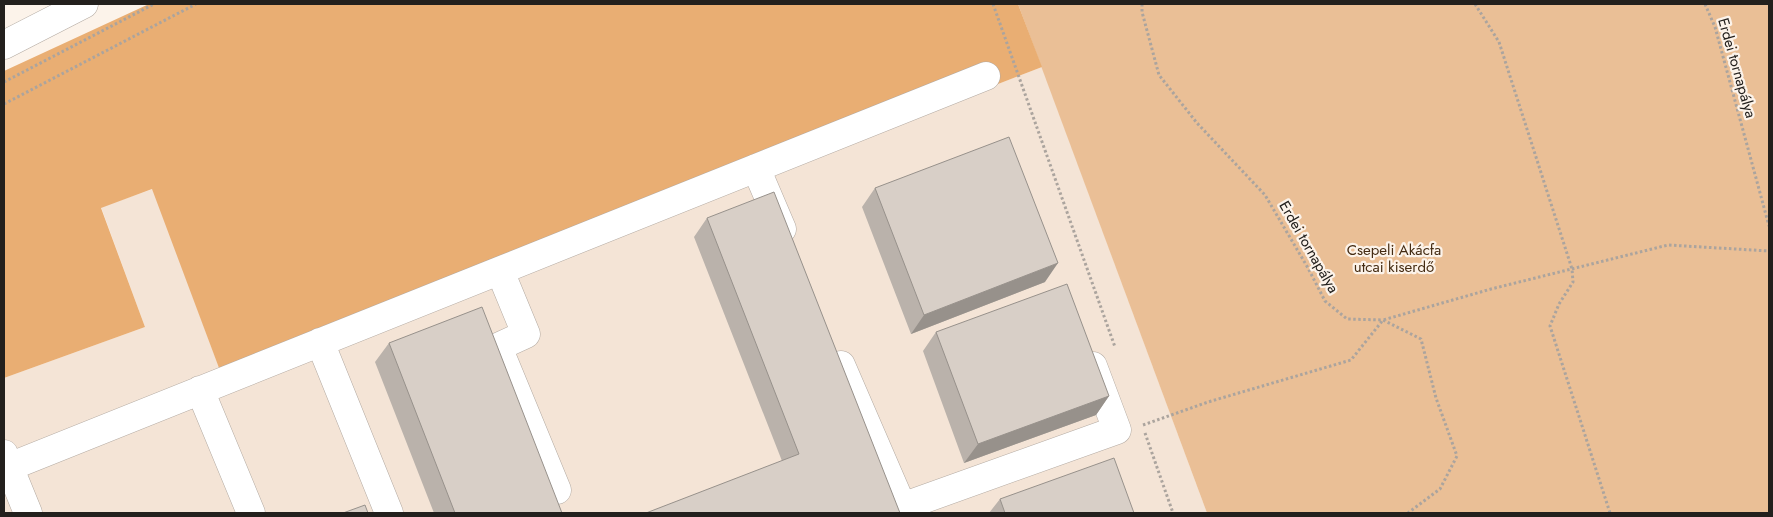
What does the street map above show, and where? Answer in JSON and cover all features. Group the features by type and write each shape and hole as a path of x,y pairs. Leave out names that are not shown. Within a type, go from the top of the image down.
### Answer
{"street":[{"path":"4,45 84,4"},
{"path":"28,513 6,463 200,390 986,76"},
{"path":"756,168 792,250"},
{"path":"500,271 526,334 498,347 557,490"},
{"path":"320,342 389,513"},
{"path":"831,342 903,510 1117,430 1085,342"},
{"path":"200,390 251,513"}],"path":[{"path":"4,82 154,4"},
{"path":"4,104 196,4"},
{"path":"994,4 1116,350"},
{"name":"Erdei tornapálya","path":"1142,4 1142,12 1159,75 1197,123 1265,195 1325,301 1347,319 1384,320 1421,339 1436,398 1456,456 1440,488 1408,513"},
{"path":"1475,4 1499,42 1572,269 1573,282 1550,326 1610,513"},
{"name":"Erdei tornapálya","path":"1704,4 1715,27 1769,226"},
{"path":"1173,513 1142,425 1208,402 1351,360 1384,320 1491,289 1668,245 1769,251"}],"shaded area":[{"path":"149,4 1018,4 1042,67 225,384 152,189 101,208 145,327 4,378 4,71"},
{"path":"1042,67 1207,513 4,513 4,378 145,327 101,207 153,189 225,384"}],"green space":[{"name":"Csepeli Akácfa utcai kiserdő","path":"1018,4 1769,4 1769,513 1207,513"}],"building":[{"path":"1009,137 1058,263 924,315 875,188"},
{"path":"774,192 900,513 646,513 799,454 707,218"},
{"path":"1067,284 1109,396 978,444 936,332"},
{"path":"482,307 562,513 455,513 389,343"},
{"path":"1114,458 1134,513 1005,513 1000,499"},
{"path":"365,505 368,513 343,513"}]}
